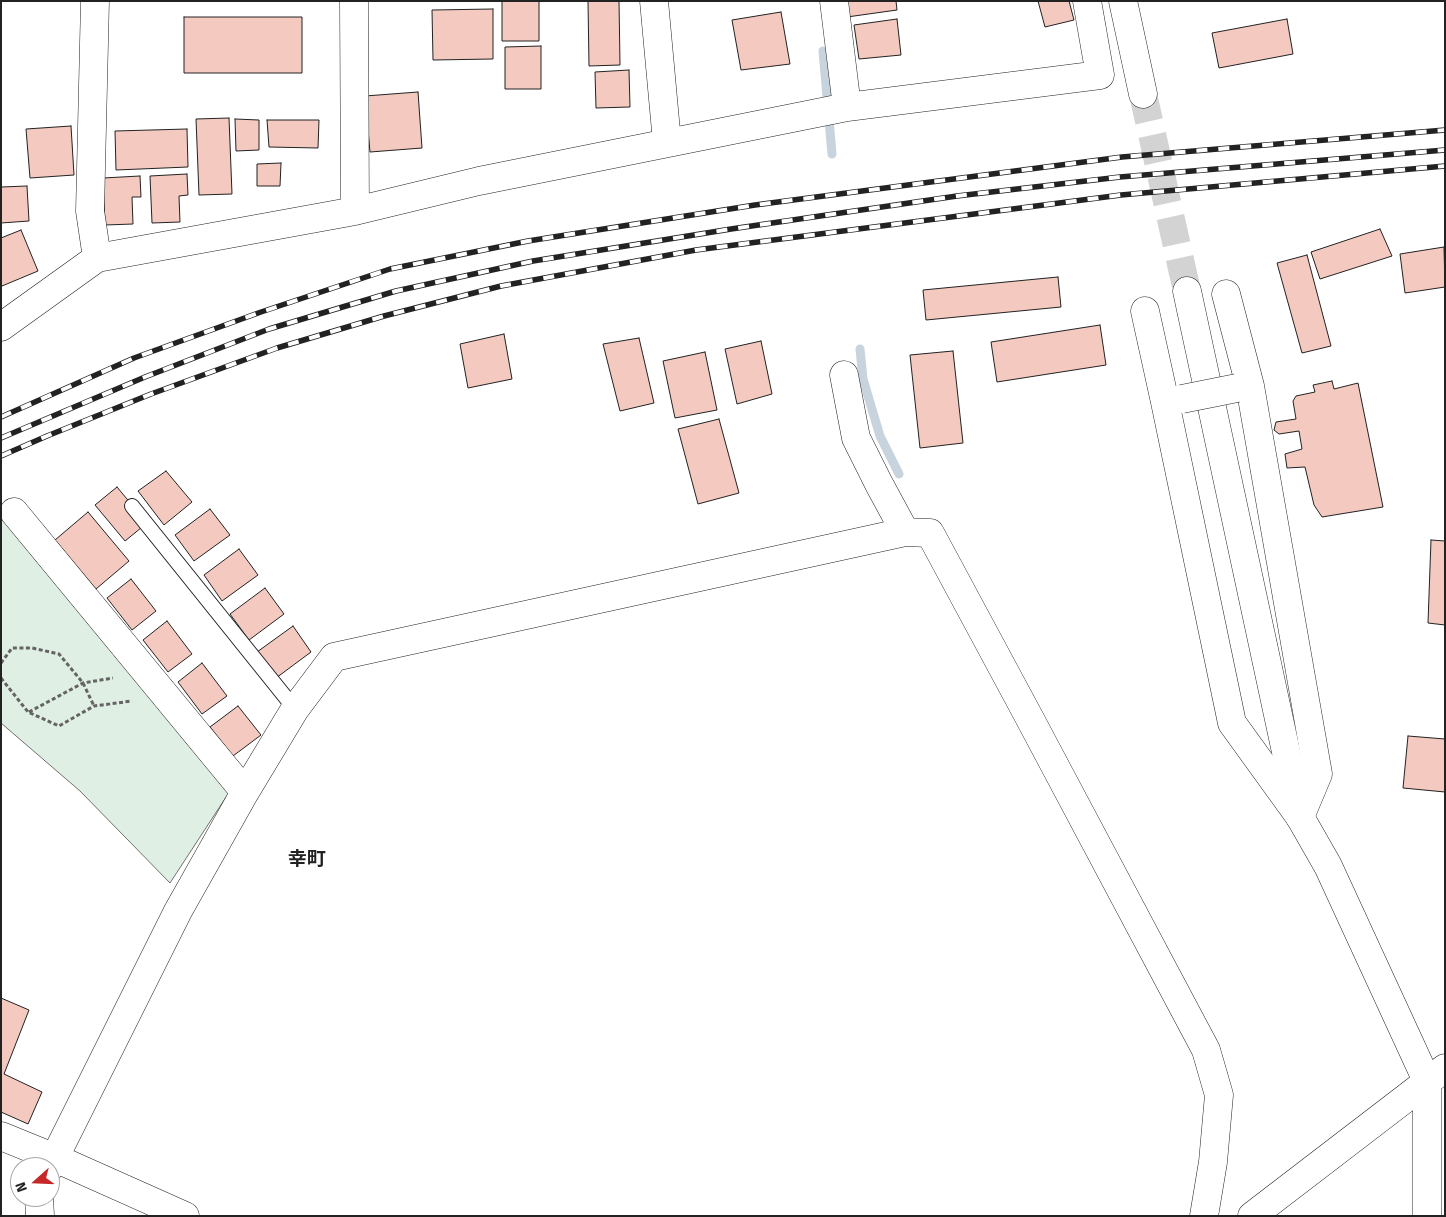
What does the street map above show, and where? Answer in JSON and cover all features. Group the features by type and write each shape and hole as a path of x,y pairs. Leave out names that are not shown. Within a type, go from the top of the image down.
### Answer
{"street":[{"path":"95,1 90,211 98,258"},
{"path":"354,1 354,211"},
{"path":"654,1 667,142"},
{"path":"834,1 847,107"},
{"path":"1,326 98,258 354,211 479,181 847,107 1100,75 1087,1"},
{"path":"1123,1 1143,94"},
{"path":"1187,291 1300,817"},
{"path":"1226,294 1318,774 1300,817"},
{"path":"1145,310 1174,400 1232,723 1300,817 1328,866 1436,1074 1427,1216"},
{"path":"844,376 856,438 905,532"},
{"path":"1174,400 1244,387"},
{"path":"14,512 245,792"},
{"path":"56,1157 178,911 245,792 295,709 334,656 905,532 930,533 1206,1050 1219,1095 1213,1162 1204,1216"},
{"path":"1252,1216 1436,1074"},
{"path":"1,1136 41,1157"},
{"path":"60,1166 185,1216"}],"lane":[{"path":"132,506 295,709"}],"path":[{"path":"1,663 12,648 32,648 59,654 82,683 94,706 59,726 28,712 1,678"},
{"path":"28,712 82,683"}],"green space":[{"path":"1,510 230,791 170,883 80,791 1,723"}],"building":[{"path":"502,1 539,1 539,41 502,41"},
{"path":"588,1 619,1 620,65 589,66"},
{"path":"846,1 896,1 897,10 847,17"},
{"path":"1038,1 1069,1 1074,20 1045,27"},
{"path":"493,9 493,59 433,60 432,10"},
{"path":"781,12 790,64 741,70 732,20"},
{"path":"184,17 302,17 302,73 184,73"},
{"path":"897,19 901,55 859,59 854,25"},
{"path":"1287,19 1293,54 1219,68 1212,33"},
{"path":"541,46 541,89 505,89 505,47"},
{"path":"629,70 630,107 596,108 595,72"},
{"path":"418,92 422,148 370,152 365,96"},
{"path":"229,118 232,194 199,195 196,119"},
{"path":"235,119 259,120 259,150 236,151"},
{"path":"267,120 319,120 318,148 269,147"},
{"path":"71,126 74,175 30,178 26,129"},
{"path":"187,129 188,167 116,170 115,131"},
{"path":"281,163 280,186 257,186 257,164"},
{"path":"187,174 188,195 179,196 180,222 152,223 150,176"},
{"path":"140,176 141,197 132,197 133,224 105,225 103,178"},
{"path":"27,186 29,221 1,223 1,187"},
{"path":"1380,229 1392,256 1320,279 1311,252"},
{"path":"21,230 38,271 2,286 1,238"},
{"path":"1444,247 1445,287 1405,293 1400,254"},
{"path":"1307,255 1331,346 1302,353 1277,263"},
{"path":"1058,277 1061,307 926,320 923,290"},
{"path":"1100,325 1106,365 997,382 991,342"},
{"path":"504,334 512,379 468,388 460,344"},
{"path":"639,338 654,403 620,411 603,344"},
{"path":"761,341 772,394 737,404 725,349"},
{"path":"953,351 963,443 920,448 910,355"},
{"path":"705,352 717,410 675,418 663,361"},
{"path":"1332,381 1334,389 1358,383 1383,507 1322,517 1314,505 1305,467 1287,468 1285,454 1302,449 1299,431 1279,434 1274,430 1276,422 1296,419 1293,401 1296,396 1315,392 1313,385"},
{"path":"719,419 739,493 698,504 678,429"},
{"path":"166,471 192,502 164,525 138,491"},
{"path":"117,487 147,523 125,541 95,505"},
{"path":"210,509 230,535 194,561 175,535"},
{"path":"88,512 129,561 96,589 55,540"},
{"path":"1431,540 1445,541 1445,625 1428,623"},
{"path":"239,549 258,575 222,601 204,575"},
{"path":"131,579 156,611 132,630 107,598"},
{"path":"265,588 284,614 249,640 230,614"},
{"path":"167,621 192,654 168,672 143,640"},
{"path":"293,626 311,652 276,678 257,652"},
{"path":"202,663 227,696 202,714 178,682"},
{"path":"238,706 261,735 233,756 210,727"},
{"path":"1408,736 1445,739 1445,792 1403,788"},
{"path":"1,998 29,1010 4,1074 42,1092 28,1124 1,1112"}],"waterway":[{"path":"823,51 832,154"},
{"path":"860,349 863,379 880,436 899,474"}],"tunnel":[{"path":"1143,94 1187,291"}],"railway":[{"path":"1,417 134,358 261,312 390,269 528,241 755,205 1122,157 1445,130"},
{"path":"1,438 145,377 269,329 396,291 533,261 731,229 957,196 1120,177 1445,150"},
{"path":"1,456 151,394 277,348 384,316 501,286 696,250 1121,195 1445,166"}],"district":[{"name":"幸町","path":"307,860"}]}
